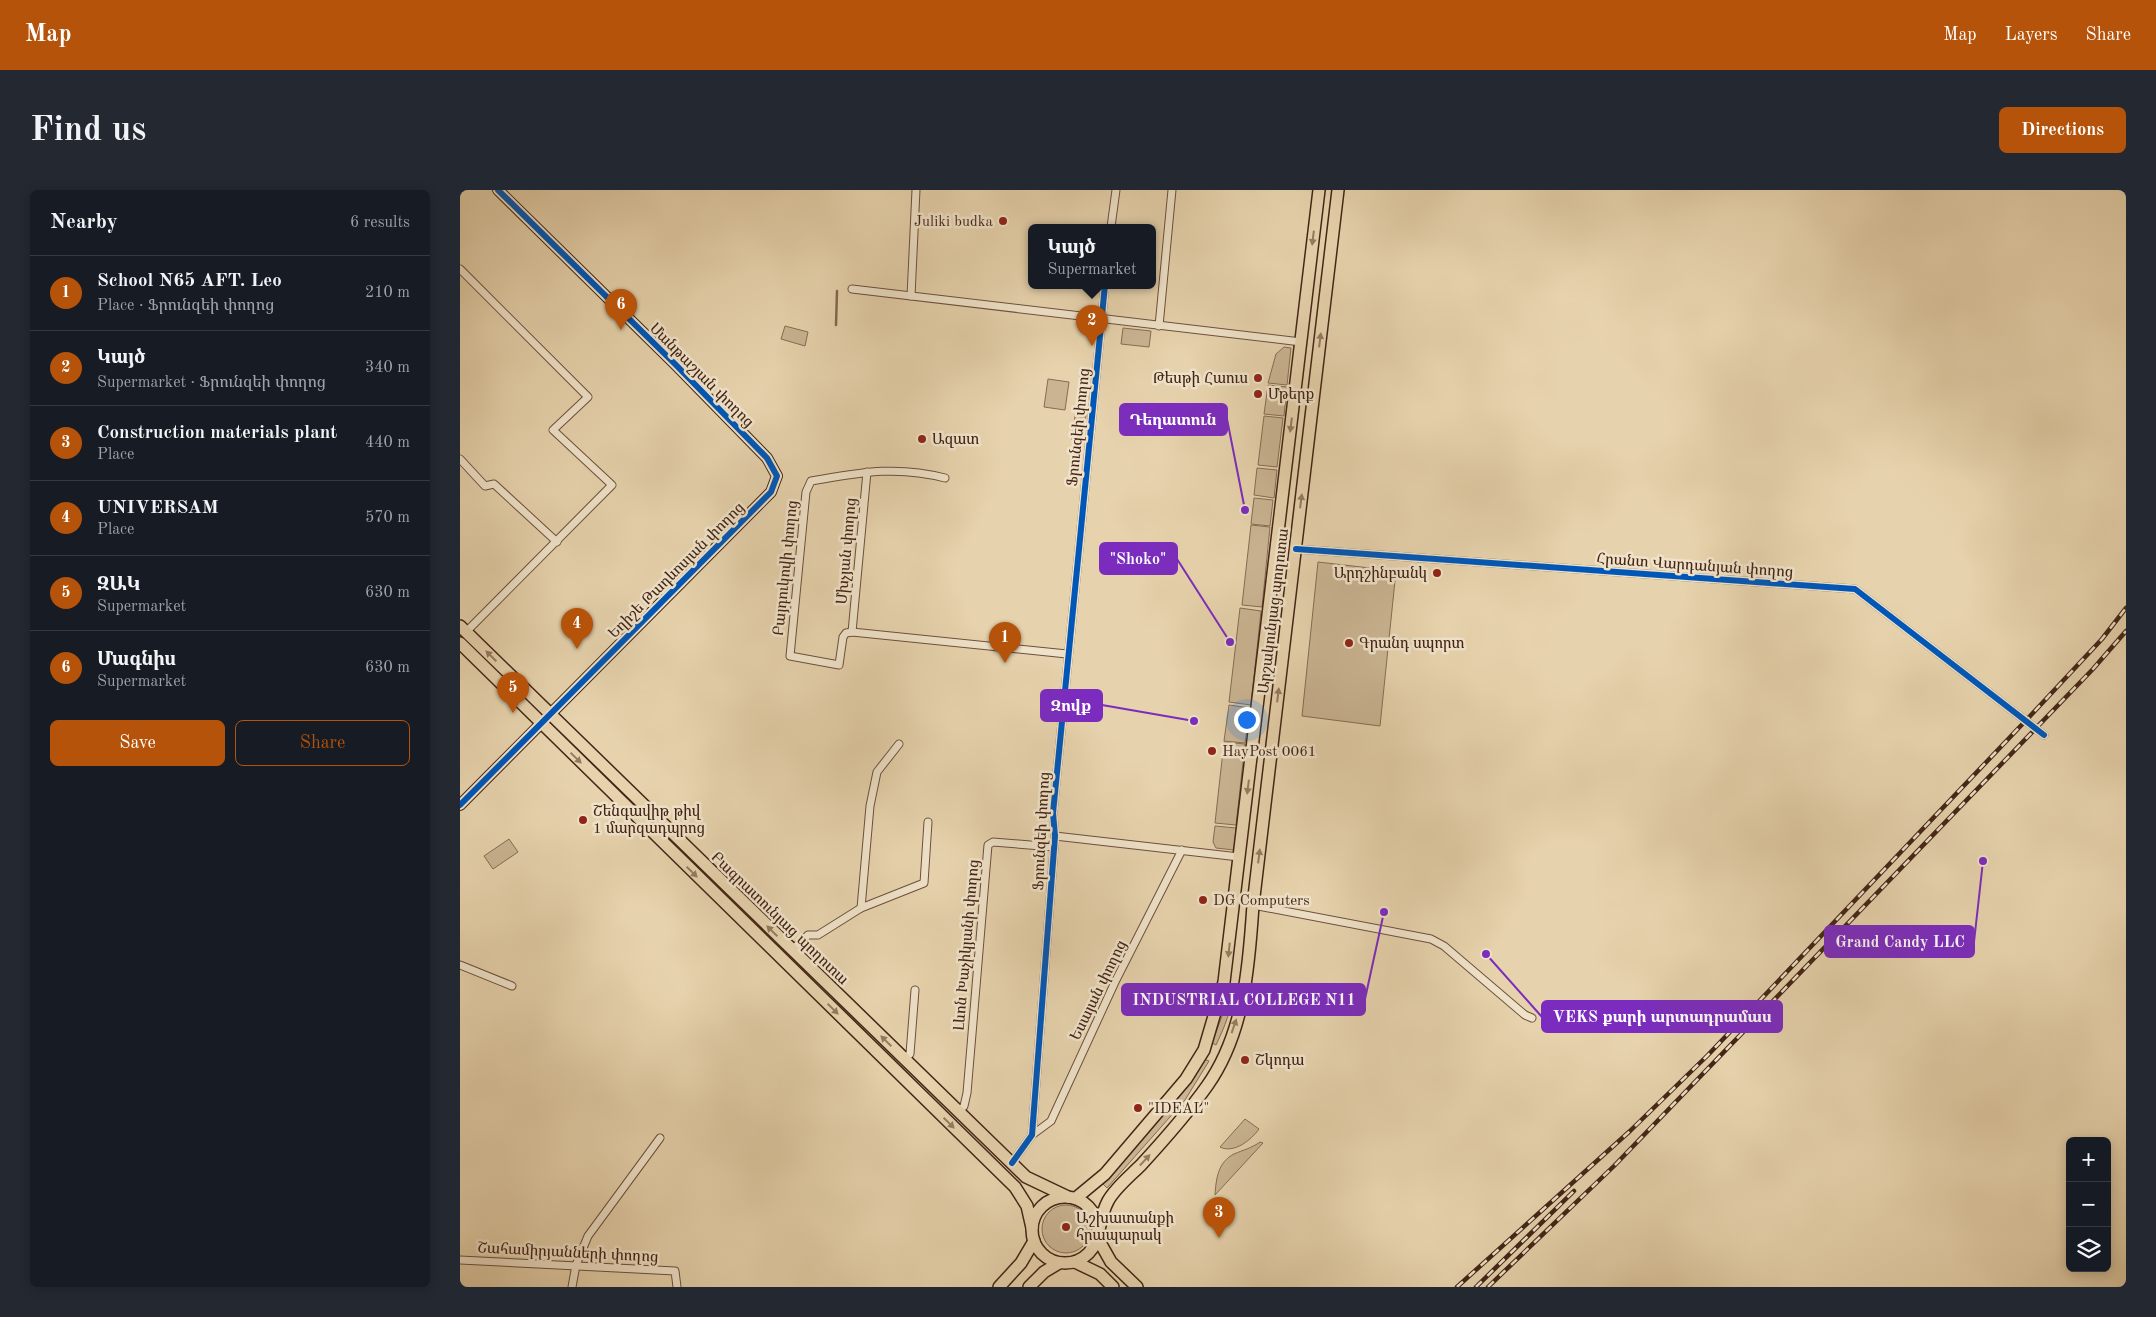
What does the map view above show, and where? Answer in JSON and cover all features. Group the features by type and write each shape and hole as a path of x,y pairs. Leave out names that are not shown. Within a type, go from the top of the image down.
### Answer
{"main road":[{"name":"Արշակունյաց պողոտա","path":"1072,1197 1105,1174 1186,1079 1204,1050 1224,982 1319,190"},
{"name":"Արշակունյաց պողոտա","path":"1098,1235 1102,1216 1112,1195 1176,1126 1206,1088 1222,1060 1242,1002 1248,967 1253,905 1338,190"},
{"path":"1276,547 1296,549"},
{"name":"Բագրատունյաց պողոտա","path":"463,629 1026,1177 1072,1197"},
{"name":"Բագրատունյաց պողոտա","path":"460,644 1015,1187 1027,1206 1032,1228"},
{"path":"1234,902 1253,905"},
{"path":"1204,1050 1218,1051 1222,1056 1222,1060"},
{"path":"1098,1235 1090,1253 1075,1262 1059,1263 1043,1255 1034,1241 1032,1228 1034,1218 1039,1209 1047,1202 1057,1198 1072,1197 1083,1202 1095,1214 1098,1235 1111,1262 1137,1287"},
{"path":"999,1287 1028,1254 1034,1241"},
{"path":"1075,1262 1100,1274 1113,1287"},
{"path":"1029,1287 1037,1278 1059,1263"}],"street":[{"name":"Մանթաշյան փողոց","path":"498,190 675,364 767,458 777,476"},
{"path":"911,296 916,190"},
{"path":"1111,224 1116,190"},
{"path":"1158,326 1172,190"},
{"path":"460,269 588,396 553,430 612,485 556,542 463,629"},
{"path":"852,289 1300,342"},
{"name":"Ֆրունզեի փողոց","path":"1032,1135 1055,836 1053,813 1067,654 1105,289"},
{"path":"460,459 485,486 494,484 556,542"},
{"name":"Բայդուկովի փողոց","path":"852,632 846,633 843,637 839,665 793,657 790,653 806,492 811,481 867,472 906,470 945,478"},
{"name":"Մխչյան փողոց","path":"852,632 867,472"},
{"name":"Եղիշե Թադևոսյան փողոց","path":"460,805 771,492 777,476"},
{"name":"Հրանտ Վարդանյան փողոց","path":"1296,549 1855,589 2044,735"},
{"path":"852,632 1067,654"},
{"path":"861,908 870,806 877,772 899,744"},
{"path":"792,950 808,935 818,934 861,908 924,882 928,822"},
{"path":"1055,836 1239,857"},
{"name":"Լևոն Խաչիկյանի փողոց","path":"959,1112 964,1106 967,1094 988,846 993,842 1054,847"},
{"name":"Եսայան փողոց","path":"1032,1135 1051,1121 1115,982 1182,850"},
{"path":"1253,905 1431,940 1444,946 1525,1015 1532,1018"},
{"path":"460,965 512,986"},
{"path":"904,1059 910,1054 915,990"},
{"path":"1012,1163 1032,1135"},
{"path":"572,1287 576,1265 588,1236 660,1138"},
{"name":"Շահամիրյանների փողոց","path":"460,1260 675,1271 677,1287"}],"shaded area":[{"path":"785,326 808,332 805,346 781,339"},
{"path":"1123,328 1151,331 1149,347 1121,344"},
{"path":"1284,347 1291,348 1287,385 1268,383 1276,354"},
{"path":"1081,369 1091,370 1083,442 1072,440"},
{"path":"1048,379 1069,382 1065,410 1044,407"},
{"path":"1268,385 1287,387 1284,416 1264,414"},
{"path":"1264,416 1283,418 1277,467 1258,465"},
{"path":"1257,468 1277,470 1274,498 1254,495"},
{"path":"1254,498 1273,500 1270,526 1251,524"},
{"path":"1251,525 1270,527 1262,607 1242,605"},
{"name":"Գրանդ սպորտ","path":"1318,562 1396,571 1380,726 1302,716"},
{"path":"1240,608 1261,611 1251,705 1229,702"},
{"path":"1229,705 1250,708 1245,743 1224,741"},
{"path":"1224,742 1245,744 1236,825 1215,823"},
{"path":"1215,826 1236,828 1234,850 1216,848 1213,842"},
{"path":"509,839 518,852 493,869 484,856"},
{"path":"1232,989 1225,1025 1216,1045 1212,1043"},
{"path":"1204,1059 1209,1061 1185,1100 1107,1188 1103,1184 1180,1096"},
{"path":"1245,1119 1259,1129 1256,1133 1242,1145 1231,1149 1220,1147"},
{"path":"1260,1142 1263,1143 1215,1195 1217,1177 1224,1162 1234,1154"},
{"path":"1066,1205 1075,1207 1083,1212 1088,1220 1090,1229 1088,1238 1083,1246 1075,1251 1066,1253 1057,1251 1049,1246 1044,1238 1042,1229 1044,1220 1049,1212 1057,1207"}],"waterway":[{"path":"836,325 837,291"}],"railway":[{"path":"1457,1287 1630,1131 1708,1055 2032,714 2102,639 2126,608"},
{"path":"1488,1287 1614,1166 2093,669 2126,631"},
{"path":"1476,1287 1574,1191"}],"cycle path":[{"path":"460,805 771,492 777,476 767,458 675,364 498,190"},
{"path":"1012,1163 1032,1135 1055,836 1053,813 1105,289"},
{"path":"1296,549 1855,589 2044,735"}],"place":[{"name":"Juliki budka","path":"1003,221"},
{"name":"Մագնիս","path":"621,330"},
{"name":"Կայծ","path":"1092,346"},
{"name":"Թեսթի Հաուս","path":"1258,378"},
{"name":"Մթերք","path":"1258,394"},
{"name":"Ազատ","path":"922,439"},
{"name":"Դեղատուն","path":"1245,510"},
{"name":"Արդշինբանկ","path":"1437,573"},
{"name":"\"Shoko\"","path":"1230,642"},
{"name":"Գրանդ սպորտ","path":"1349,643"},
{"name":"UNIVERSAM","path":"577,649"},
{"name":"School N65 AFT. Leo","path":"1005,663"},
{"name":"ԶԱԿ","path":"513,713"},
{"name":"Զովք","path":"1194,721"},
{"name":"HayPost 0061","path":"1212,751"},
{"name":"Շենգավիթ թիվ 1 մարզադպրոց","path":"583,820"},
{"name":"Grand Candy LLC","path":"1983,861"},
{"name":"DG Computers","path":"1203,900"},
{"name":"INDUSTRIAL COLLEGE N11","path":"1384,912"},
{"name":"VEKS քարի արտադրամաս","path":"1486,954"},
{"name":"Շկոդա","path":"1245,1060"},
{"name":"\"IDEAL\"","path":"1138,1108"},
{"name":"Աշխատանքի հրապարակ","path":"1066,1227"},
{"name":"Construction materials plant","path":"1219,1238"}]}
